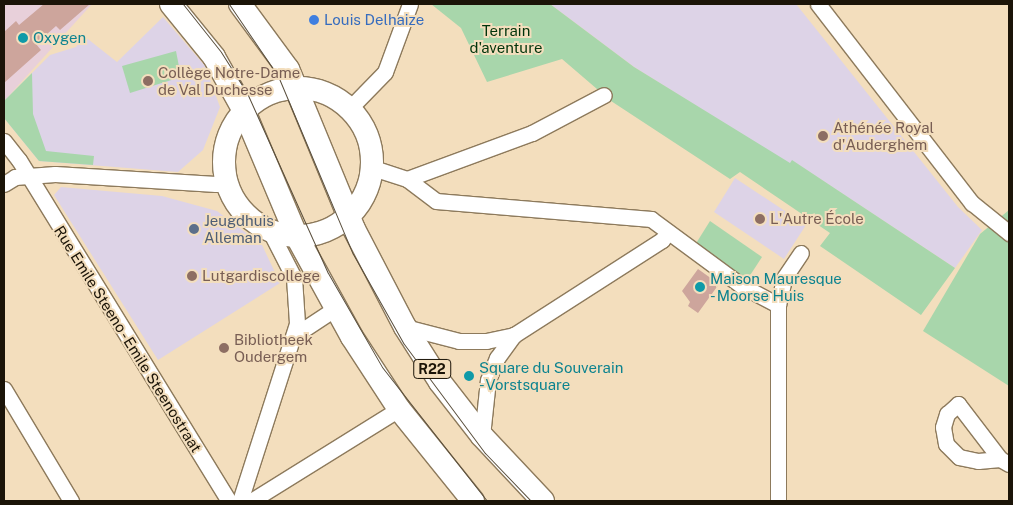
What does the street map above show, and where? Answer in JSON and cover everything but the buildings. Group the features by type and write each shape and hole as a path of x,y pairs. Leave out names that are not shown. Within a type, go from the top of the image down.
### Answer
{"main road":[{"path":"171,4 204,42 244,111 297,236 336,308 399,409 473,501"},
{"name":"R22","path":"240,4 288,70 297,87 348,217 405,326 440,382 482,436 542,501"},
{"path":"297,87 334,96 350,108 368,135 373,168 361,203 348,217 320,233 297,236 270,231 242,211 226,181 226,143 244,111 269,93 297,87"}],"street":[{"path":"350,108 385,72 410,4"},
{"path":"818,4 972,203 1009,233"},
{"path":"407,179 532,133 604,95"},
{"name":"Rue Emile Steeno - Emile Steenostraat","path":"4,141 28,175 229,501"},
{"path":"373,168 407,179 436,201 651,219 742,286 778,304"},
{"path":"4,184 28,175 216,184 226,181"},
{"path":"240,501 295,335 294,278 270,231"},
{"path":"405,326 459,341 486,342 514,335 662,240 668,232"},
{"path":"778,501 778,304 784,278 801,253"},
{"path":"295,335 336,308"},
{"path":"482,436 488,380 497,358 514,335"},
{"path":"4,389 71,501"},
{"path":"251,501 399,409"}],"shaded area":[{"name":"Oxygen","path":"4,4 92,4 4,101"},
{"name":"Athénée Royal d'Auderghem","path":"550,4 796,4 958,207 982,230 955,268 793,161 790,164 634,67"},
{"name":"Collège Notre-Dame de Val Duchesse","path":"163,17 205,66 220,107 203,150 178,172 39,161 4,118 4,101 50,55 76,47 84,36 117,62"},
{"name":"L'Autre École","path":"735,178 806,225 784,259 714,212"},
{"name":"Lutgardiscollege","path":"61,187 162,196 217,211 262,245 280,283 158,360 54,195"}],"green space":[{"name":"Terrain d'aventure","path":"431,4 550,4 634,67 790,163 792,160 955,268 921,315 820,246 830,233 740,172 730,179 611,101 562,59 487,82 461,28"},
{"path":"176,51 181,77 130,93 122,66"},
{"path":"32,73 33,114 46,151 94,156 93,165 39,161 4,118 4,101"},
{"path":"1009,210 1009,386 923,331 980,234"},
{"path":"710,221 762,257 747,280 695,245"}],"tram line":[{"path":"183,4 221,52 247,93 328,273 382,367 487,501"},
{"path":"229,4 278,76 353,254 404,344 485,453 531,501"}],"place":[{"name":"Louis Delhaize","path":"314,20"},
{"name":"Oxygen","path":"23,38"},
{"name":"Collège Notre-Dame de Val Duchesse","path":"148,81"},
{"name":"Athénée Royal d'Auderghem","path":"823,136"},
{"name":"L'Autre École","path":"760,219"},
{"name":"Jeugdhuis Alleman","path":"194,229"},
{"name":"Lutgardiscollege","path":"192,276"},
{"name":"Maison Mauresque - Moorse Huis","path":"700,287"},
{"name":"Bibliotheek Oudergem","path":"224,348"},
{"name":"Square du Souverain - Vorstsquare","path":"469,376"}]}
